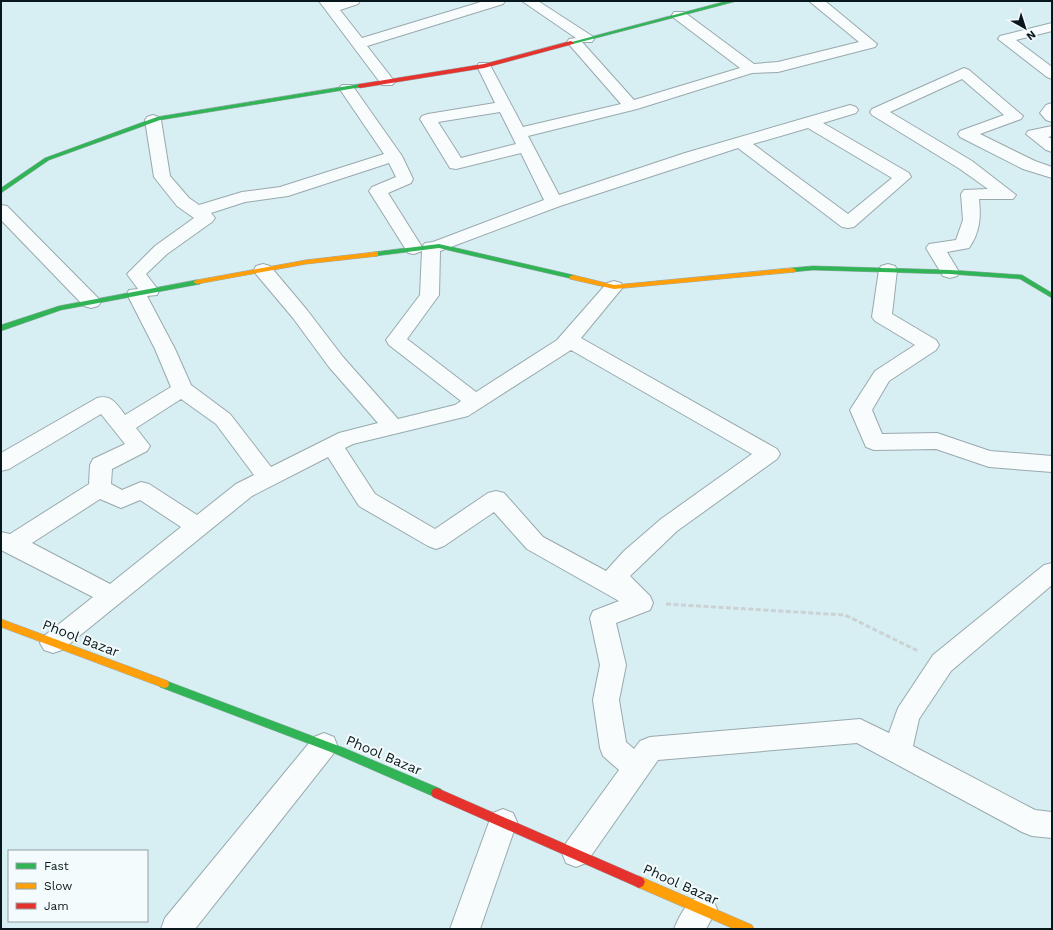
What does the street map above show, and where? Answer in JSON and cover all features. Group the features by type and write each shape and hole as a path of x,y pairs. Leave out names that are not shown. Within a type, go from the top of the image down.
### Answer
{"street":[{"path":"352,1 329,5 387,82"},
{"path":"359,44 498,1"},
{"path":"529,1 581,41 632,106"},
{"path":"1,191 47,160 153,120 484,66 734,1"},
{"path":"505,106 428,119 456,164 522,140 751,69 778,67 870,44 816,1"},
{"path":"679,15 751,69"},
{"path":"1052,27 1005,39 1052,74"},
{"path":"484,66 554,202"},
{"path":"950,272 935,248 963,244 972,220 970,194 1008,195 966,165 878,112 964,73 1015,116 966,134 1029,165 1052,173"},
{"path":"347,88 394,156 405,178 378,191 428,247 614,286 813,268 950,272 1022,277 1052,296"},
{"path":"1052,108 1048,113 1052,117"},
{"path":"1,328 59,308 143,292 306,262 428,247 554,202 850,110"},
{"path":"153,120 162,177 183,202 206,218 161,250 136,274 182,390 223,419 268,478"},
{"path":"741,143 848,223 903,177 810,122"},
{"path":"1052,131 1034,134 1052,146"},
{"path":"197,212 242,197 289,190 394,156"},
{"path":"1,210 92,302"},
{"path":"428,247 429,295 396,340 476,402"},
{"path":"263,270 300,314 336,362 393,427"},
{"path":"888,270 882,317 929,345 882,376 861,410 874,442 937,442 989,459 1052,464"},
{"path":"53,643 244,490 347,438 461,411 564,345 614,286"},
{"path":"569,340 769,454 676,518 635,554 615,576 642,603"},
{"path":"123,426 182,390"},
{"path":"1,463 104,403 139,446 101,465 100,488"},
{"path":"332,446 367,500 436,540 496,499 535,543 642,603"},
{"path":"100,488 121,500 141,490 198,527"},
{"path":"7,542 100,488"},
{"path":"7,542 112,596"},
{"path":"898,751 907,716 942,663 1052,572"},
{"path":"636,768 613,748 606,700 613,665 602,618 642,603"},
{"name":"Phool Bazar","path":"1,623 324,745 576,854 695,919 748,929"},
{"path":"576,854 650,749 860,731 1032,823 1052,825"},
{"path":"176,929 324,745"},
{"path":"465,929 503,822"}],"path":[{"path":"642,603 845,615 942,663"}],"traffic: fast":[{"path":"571,43 734,1"},
{"path":"1,191 47,159 159,118 360,86"},
{"path":"375,254 439,246 573,277"},
{"path":"792,270 813,268 950,272 1022,277 1052,296"},
{"path":"1,328 59,308 197,282"},
{"path":"164,684 340,751 437,793"}],"traffic: slow":[{"path":"197,282 306,262 375,254"},
{"path":"573,277 614,287 792,270"},
{"path":"1,623 164,684"},
{"path":"639,882 748,929"}],"traffic: jam":[{"path":"360,86 484,66 571,43"},
{"path":"437,793 639,882"}]}
